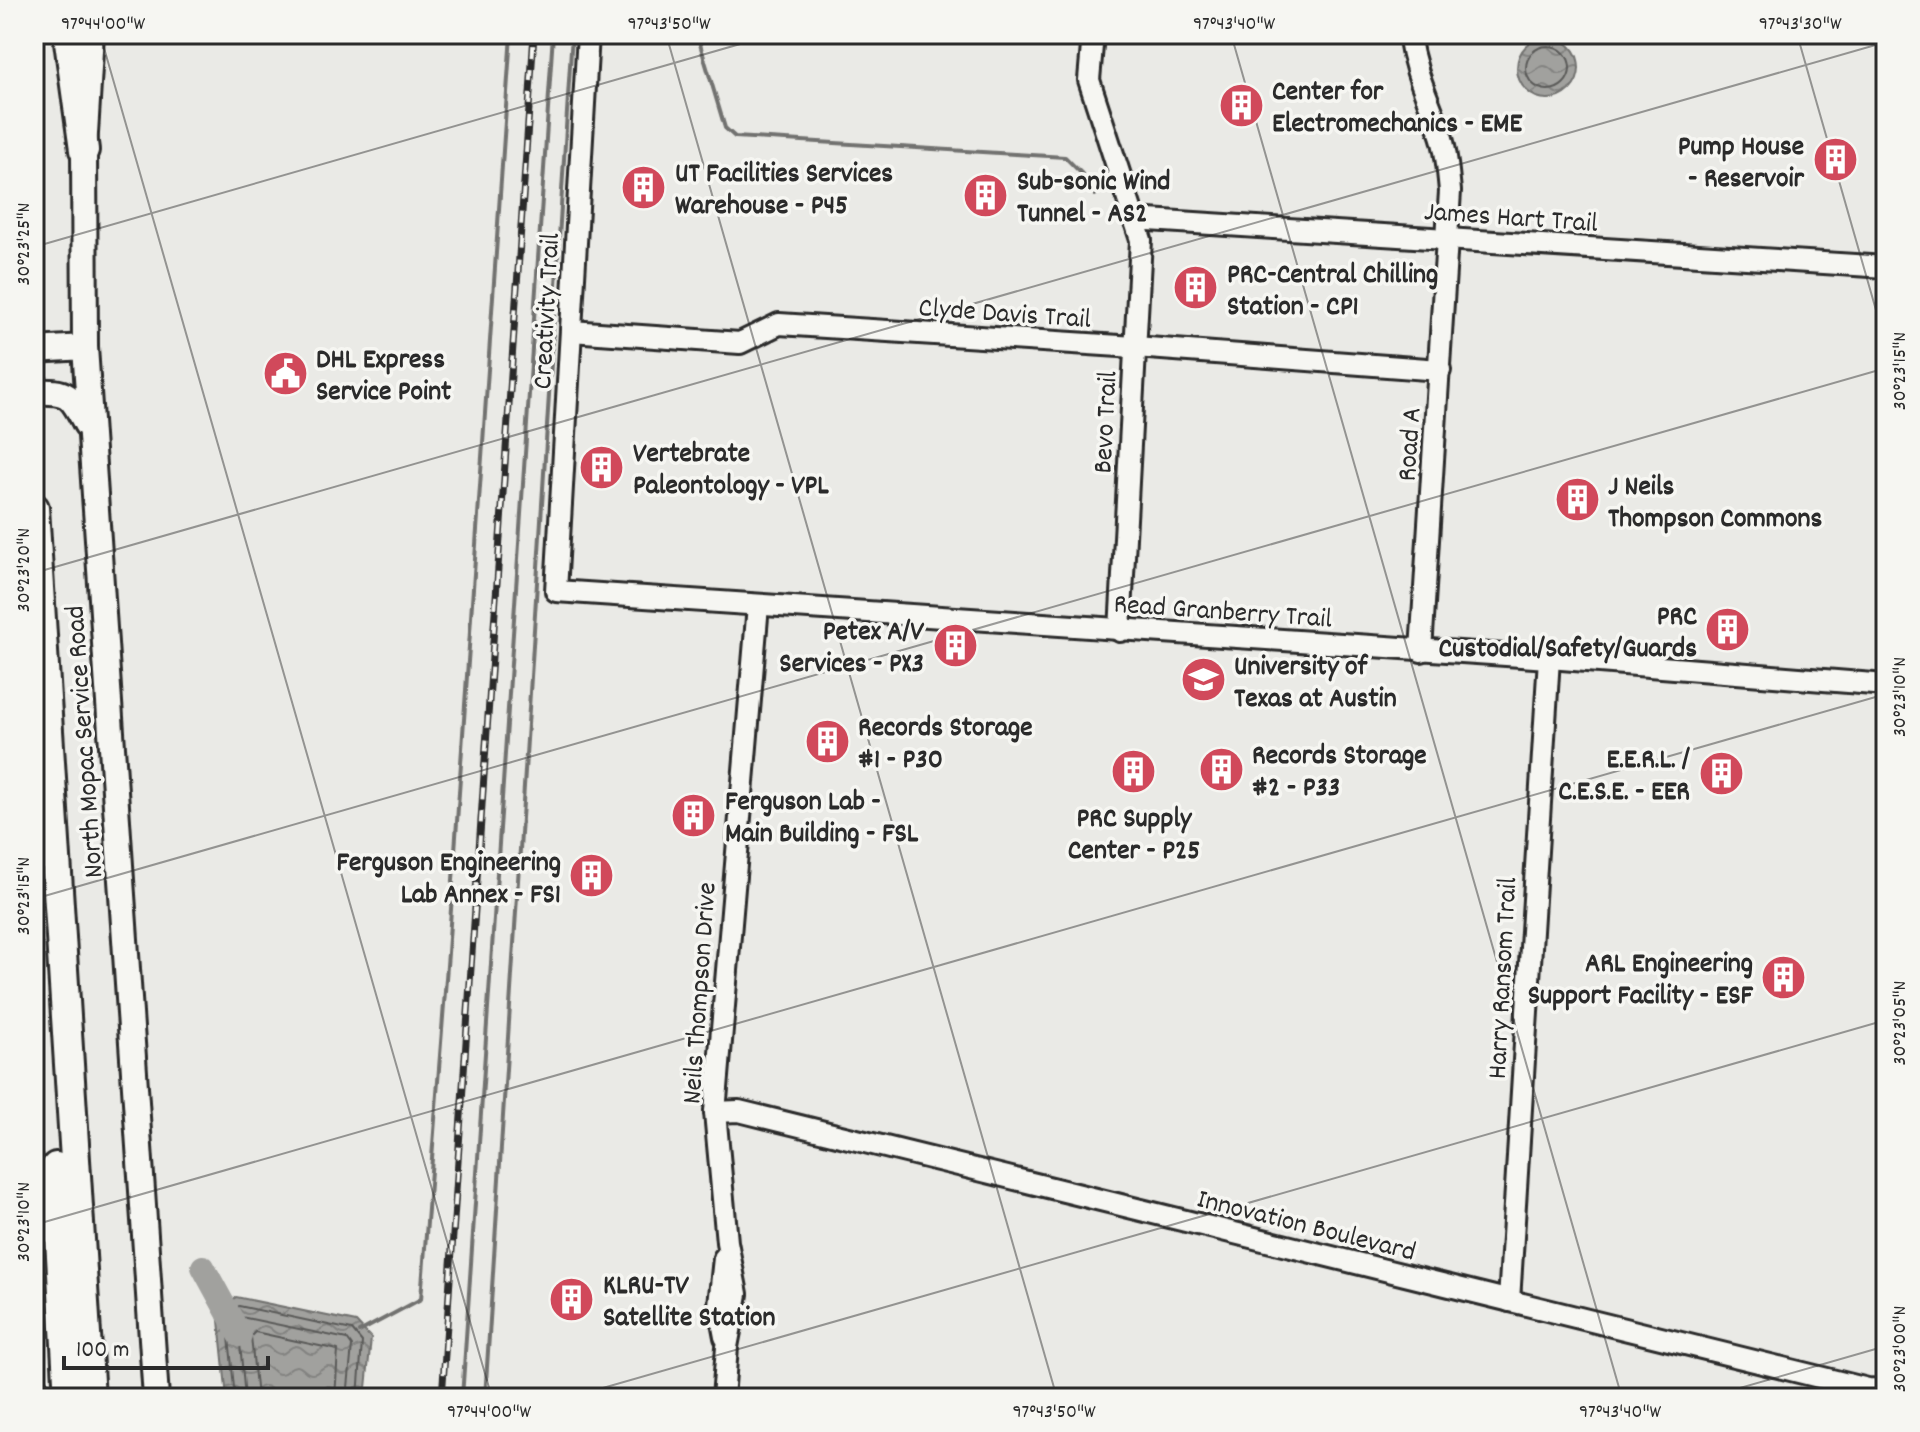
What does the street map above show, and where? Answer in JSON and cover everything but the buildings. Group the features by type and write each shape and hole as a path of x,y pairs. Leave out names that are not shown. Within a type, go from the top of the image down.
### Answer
{"highway":[{"path":"68,34 84,150"},
{"path":"34,508 90,1398"},
{"path":"34,802 69,1398"},
{"path":"34,1390 34,1398"}],"main road":[{"name":"North Mopac Service Road","path":"91,34 75,347 89,429 156,1398"},
{"path":"34,350 75,347"},
{"path":"34,392 62,392 75,403 89,429"}],"street":[{"name":"Creativity Trail","path":"556,591 588,34"},
{"name":"Bevo Trail","path":"1093,34 1089,80 1141,240 1120,631"},
{"name":"Road A","path":"1409,34 1421,86 1448,161 1450,191 1421,651"},
{"name":"James Hart Trail","path":"1133,219 1886,267"},
{"name":"Clyde Davis Trail","path":"571,331 740,343 779,324 1440,370"},
{"name":"Read Granberry Trail","path":"556,591 1549,658 1886,685"},
{"name":"Neils Thompson Drive","path":"723,1398 727,1347 719,1294 727,1242 715,1112 758,605"},
{"name":"Harry Ransom Trail","path":"1509,1301 1549,658"},
{"name":"Innovation Boulevard","path":"715,1112 739,1111 1868,1389 1886,1390"}],"water":[{"path":"1548,37 1570,46 1579,68 1570,90 1548,99 1526,90 1517,68 1526,46"},
{"path":"236,1297 356,1322 371,1338 365,1398 227,1398 218,1311"}],"waterway":[{"path":"359,1332 421,1299 511,34"},
{"path":"462,1398 553,34"},
{"path":"485,1398 572,34"},
{"path":"697,34 725,128 735,137 1065,157 1082,174 1095,195"},
{"path":"203,1267 240,1335"}],"railway":[{"path":"442,1398 534,34"}],"place":[{"name":"Center for Electromechanics - EME","path":"1241,105"},
{"name":"Pump House - Reservoir","path":"1835,160"},
{"name":"UT Facilities Services Warehouse - P45","path":"644,187"},
{"name":"Sub-sonic Wind Tunnel - AS2","path":"986,195"},
{"name":"PRC-Central Chilling Station - CP1","path":"1196,288"},
{"name":"DHL Express Service Point","path":"285,373"},
{"name":"Vertebrate Paleontology - VPL","path":"602,467"},
{"name":"J Neils Thompson Commons","path":"1577,500"},
{"name":"PRC Custodial/Safety/Guards","path":"1728,630"},
{"name":"Petex A/V Services - PX3","path":"955,645"},
{"name":"University of Texas at Austin","path":"1203,680"},
{"name":"Records Storage #1 - P30","path":"827,741"},
{"name":"Records Storage #2 - P33","path":"1221,769"},
{"name":"PRC Supply Center - P25","path":"1134,771"},
{"name":"E.E.R.L. / C.E.S.E. - EER","path":"1721,773"},
{"name":"Ferguson Lab - Main Building - FSL","path":"694,815"},
{"name":"Ferguson Engineering Lab Annex - FS1","path":"592,876"},
{"name":"ARL Engineering Support Facility - ESF","path":"1784,977"},
{"name":"KLRU-TV Satellite Station","path":"572,1299"}]}
